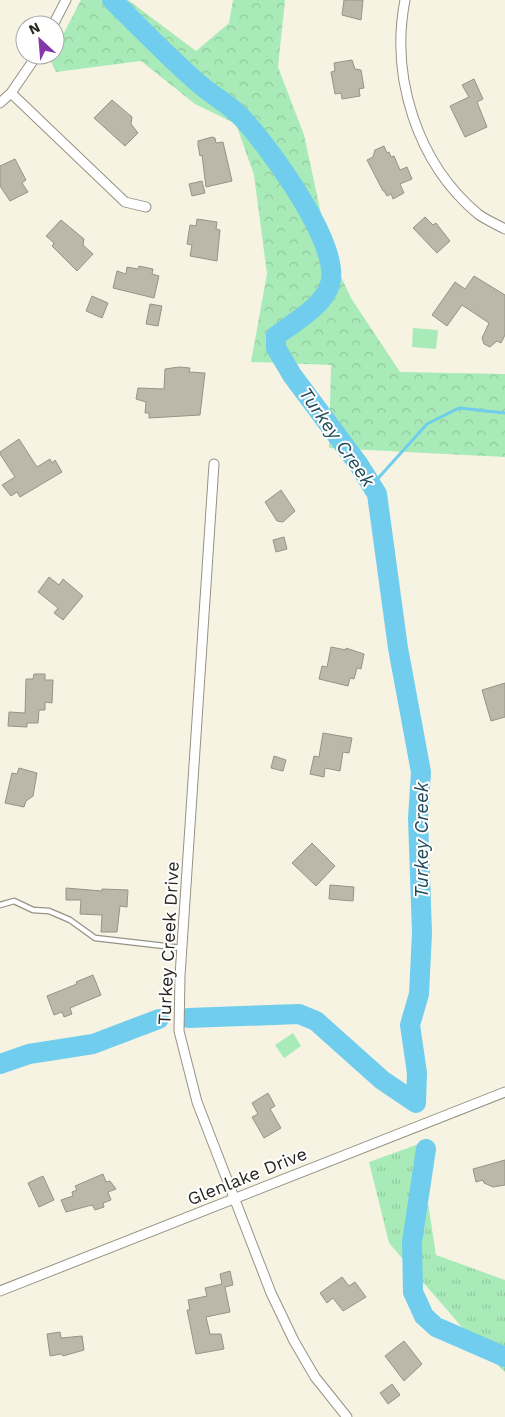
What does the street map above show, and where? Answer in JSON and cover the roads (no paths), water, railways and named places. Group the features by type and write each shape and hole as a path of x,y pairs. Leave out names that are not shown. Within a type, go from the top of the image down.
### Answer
{"street":[{"path":"58,15 66,0"},
{"path":"405,0 400,24 401,64 413,116 421,137 441,173 458,194 480,215 505,229"},
{"path":"0,103 11,93 30,65"},
{"path":"11,93 125,202 146,208"},
{"name":"Turkey Creek Drive","path":"214,464 182,948 180,1031 198,1102 271,1293 294,1341 315,1377 347,1417"},
{"name":"Glenlake Drive","path":"0,1291 505,1092"}],"lane":[{"path":"0,904 14,901 33,910 49,911 70,920 95,938 182,948"}],"waterway":[{"name":"Turkey Creek","path":"112,0 164,52 203,87 233,110 256,134 286,175 315,223 325,246 331,267 330,284 327,292 315,307 276,336 276,348 292,375 359,465 377,494 398,648 421,772 418,818 422,933 419,994 410,1025 417,1073 416,1103"},
{"path":"372,485 427,424 459,408 505,413"},
{"path":"188,1018 299,1014 316,1021 382,1080 416,1103"},
{"path":"0,1064 29,1054 93,1044 159,1019"},
{"name":"Turkey Creek","path":"426,1149 412,1242 413,1292 424,1316 436,1327 505,1357"}]}
